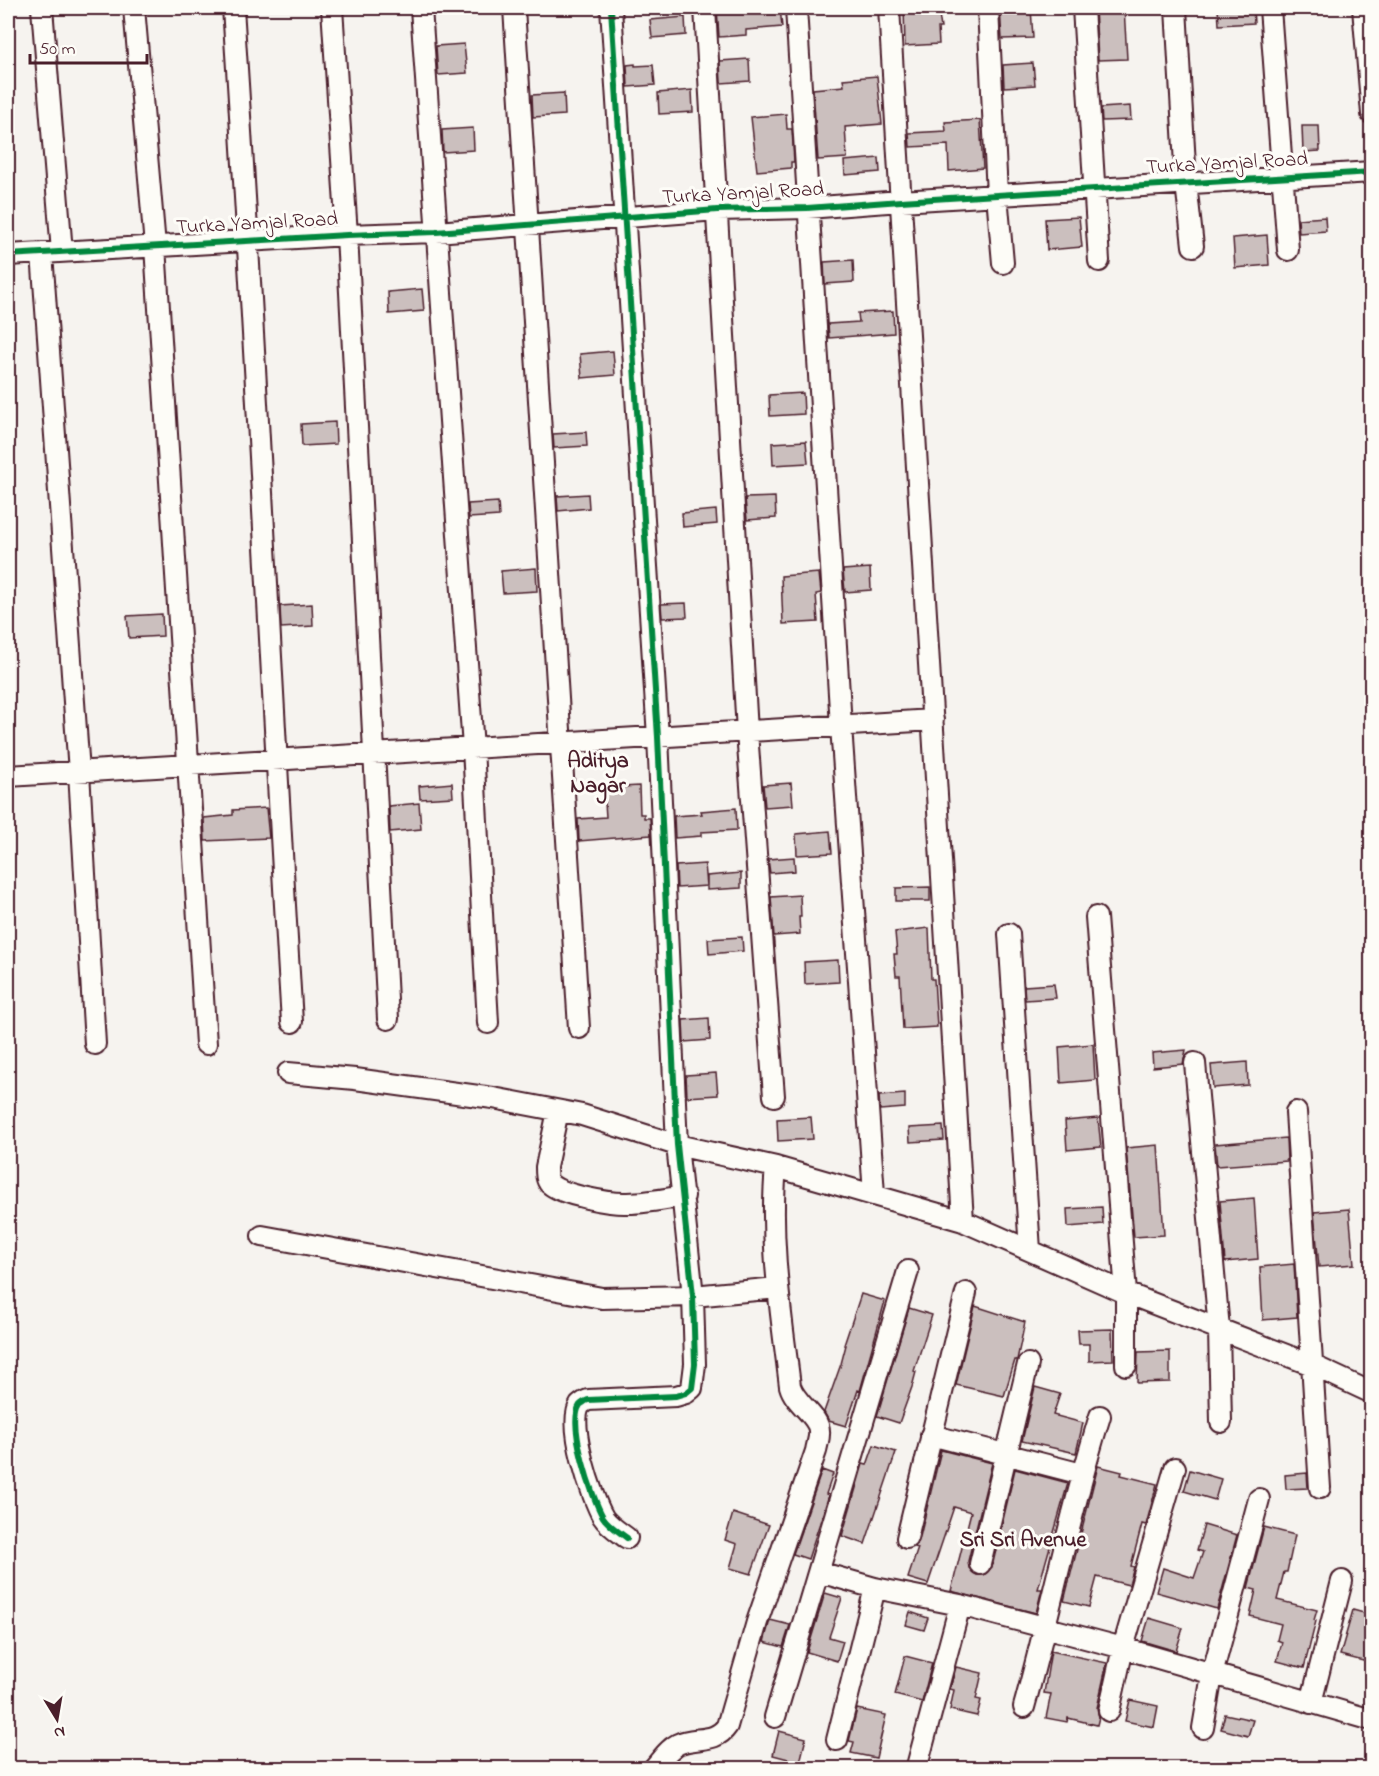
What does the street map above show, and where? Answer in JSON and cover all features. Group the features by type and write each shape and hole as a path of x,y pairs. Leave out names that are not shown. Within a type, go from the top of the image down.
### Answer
{"street":[{"path":"42,8 62,252"},
{"path":"134,8 154,246 206,1044"},
{"path":"233,8 249,241 292,1022"},
{"path":"332,8 347,235 388,1019"},
{"path":"421,8 473,748 488,1023"},
{"path":"514,8 579,1028"},
{"path":"611,8 658,737 677,1145 693,1296 695,1364 692,1388 686,1393 676,1396 588,1400 580,1405 577,1415 578,1443 593,1497 604,1519 627,1538"},
{"path":"705,8 747,732 774,1096"},
{"path":"796,8 841,726 874,1194"},
{"path":"889,8 963,1221"},
{"path":"988,8 997,195 1003,263"},
{"path":"1083,8 1099,261"},
{"path":"1176,8 1186,183 1193,246"},
{"path":"1270,8 1288,250"},
{"path":"1363,8 1371,114"},
{"name":"Turka Yamjal Road","path":"8,255 436,232 717,210 807,208 1371,172"},
{"path":"42,254 79,772 95,1044"},
{"path":"8,776 933,720"},
{"path":"1096,917 1126,1293 1126,1365"},
{"path":"1009,934 1030,1251"},
{"path":"1195,1063 1219,1329 1221,1422"},
{"path":"288,1073 355,1079 494,1098 582,1115 677,1145 776,1167 874,1194 963,1221 1126,1293 1312,1365 1371,1394"},
{"path":"558,1111 546,1167 549,1184 560,1190 595,1200 628,1203 684,1196"},
{"path":"1296,1112 1320,1488"},
{"path":"654,1768 671,1748 681,1742 716,1737 727,1726 757,1622 816,1451 820,1432 811,1414 796,1400 790,1386 778,1288 773,1194 776,1167"},
{"path":"262,1236 602,1298 693,1296 778,1288"},
{"path":"775,1717 908,1271"},
{"path":"907,1538 966,1293"},
{"path":"980,1564 1028,1364"},
{"path":"1024,1707 1046,1628 1082,1474 1100,1416"},
{"path":"931,1435 1082,1474"},
{"path":"1109,1711 1123,1648 1175,1467"},
{"path":"1203,1728 1212,1675 1259,1499"},
{"path":"819,1572 875,1588 960,1605 1123,1648 1371,1720"},
{"path":"1311,1703 1342,1581"},
{"path":"837,1740 875,1588"},
{"path":"917,1766 960,1605"}],"building":[{"path":"717,8 780,8 782,27 746,30 746,35 719,37"},
{"path":"904,8 938,8 941,28 938,28 939,44 905,46"},
{"path":"1000,8 1031,8 1033,38 1002,39"},
{"path":"1124,8 1127,59 1098,60 1095,9"},
{"path":"1218,8 1253,8 1254,23 1219,25"},
{"path":"685,17 686,35 652,38 650,20"},
{"path":"464,44 467,73 438,75 436,46"},
{"path":"749,59 750,81 721,83 720,61"},
{"path":"1033,63 1035,85 1004,87 1003,65"},
{"path":"635,64 635,66 653,65 655,85 628,87 627,65"},
{"path":"877,76 882,124 845,127 847,158 818,160 813,89 844,86 843,79"},
{"path":"692,90 693,112 659,114 658,93"},
{"path":"564,93 565,115 533,117 532,95"},
{"path":"1130,106 1131,120 1102,121 1101,108"},
{"path":"786,114 787,129 792,129 794,162 791,162 791,168 757,171 751,117"},
{"path":"980,120 983,168 949,171 948,145 910,147 909,133 946,131 945,122"},
{"path":"1302,126 1319,126 1320,151 1303,152"},
{"path":"473,128 474,150 443,152 442,130"},
{"path":"879,158 880,172 845,175 844,161"},
{"path":"1079,217 1082,247 1047,250 1045,219"},
{"path":"1325,217 1326,231 1299,233 1298,219"},
{"path":"1267,235 1269,265 1235,268 1233,238"},
{"path":"853,260 854,282 825,284 824,262"},
{"path":"422,289 424,311 389,314 388,292"},
{"path":"893,311 894,333 829,338 828,324 859,322 858,313"},
{"path":"613,351 615,375 582,378 580,354"},
{"path":"803,393 804,414 770,416 769,395"},
{"path":"335,422 336,444 302,446 301,424"},
{"path":"586,432 587,446 554,448 553,434"},
{"path":"806,441 808,463 773,465 772,443"},
{"path":"588,494 589,508 558,511 557,496"},
{"path":"775,497 776,518 747,520 745,498"},
{"path":"498,502 499,516 469,518 468,504"},
{"path":"716,510 717,524 683,527 682,513"},
{"path":"536,568 537,591 503,593 501,571"},
{"path":"870,568 871,590 845,592 843,570"},
{"path":"819,573 821,593 816,594 818,622 783,624 781,576"},
{"path":"686,603 687,617 662,618 661,604"},
{"path":"312,604 313,626 281,628 280,606"},
{"path":"162,614 163,636 129,638 127,616"},
{"path":"452,783 453,797 420,799 419,786"},
{"path":"791,783 793,805 765,807 763,785"},
{"path":"639,786 640,814 644,814 644,818 650,818 651,835 579,841 578,819 606,817 604,788"},
{"path":"419,803 421,829 390,832 389,806"},
{"path":"266,808 269,838 205,841 204,818 233,815 233,810"},
{"path":"736,808 737,830 701,832 701,836 675,838 674,816"},
{"path":"830,831 832,853 797,855 796,834"},
{"path":"794,857 795,871 770,873 768,859"},
{"path":"705,864 707,886 677,888 676,866"},
{"path":"741,873 741,888 707,890 707,876"},
{"path":"930,887 930,901 896,901 896,888"},
{"path":"800,895 800,934 774,936 771,897"},
{"path":"929,928 931,979 934,979 937,1027 903,1029 900,976 896,976 894,954 897,954 895,932"},
{"path":"742,937 743,951 709,954 708,939"},
{"path":"838,960 839,982 805,984 804,962"},
{"path":"1054,984 1056,998 1025,1000 1024,986"},
{"path":"709,1018 710,1040 684,1042 683,1020"},
{"path":"1093,1044 1095,1080 1061,1083 1059,1047"},
{"path":"1186,1050 1183,1064 1153,1067 1152,1053"},
{"path":"1247,1062 1248,1085 1213,1088 1211,1065"},
{"path":"716,1073 718,1095 687,1097 686,1075"},
{"path":"905,1094 905,1108 880,1110 879,1096"},
{"path":"811,1117 813,1139 778,1141 777,1119"},
{"path":"1098,1118 1101,1147 1067,1150 1065,1121"},
{"path":"943,1126 944,1140 910,1142 909,1128"},
{"path":"1286,1138 1287,1161 1217,1166 1215,1144"},
{"path":"1158,1145 1164,1235 1134,1237 1126,1148"},
{"path":"1254,1198 1258,1259 1225,1262 1220,1201"},
{"path":"1102,1207 1103,1224 1068,1227 1067,1209"},
{"path":"1349,1209 1354,1264 1319,1267 1314,1212"},
{"path":"1294,1264 1297,1317 1263,1320 1260,1267"},
{"path":"861,1294 885,1301 860,1391 858,1390 846,1426 829,1421 824,1412 841,1364 846,1345 844,1345"},
{"path":"975,1306 1025,1322 1017,1360 1015,1360 1004,1396 956,1385"},
{"path":"909,1308 932,1315 914,1371 916,1372 912,1387 899,1423 877,1416"},
{"path":"1112,1329 1113,1360 1089,1361 1089,1344 1079,1344 1078,1330"},
{"path":"1170,1351 1170,1382 1137,1383 1138,1352"},
{"path":"1035,1387 1060,1394 1053,1415 1083,1423 1076,1453 1022,1441"},
{"path":"874,1445 896,1452 865,1544 842,1536 863,1464 867,1465"},
{"path":"941,1450 992,1463 968,1561 969,1568 977,1575 984,1575 992,1567 1015,1469 1068,1483 1038,1589 1042,1589 1036,1613 951,1591 971,1512 954,1507 928,1584 908,1578 918,1548 915,1547 919,1541"},
{"path":"1098,1466 1122,1472 1121,1475 1157,1484 1146,1525 1142,1524 1131,1566 1134,1567 1129,1585 1097,1577 1089,1607 1064,1601"},
{"path":"822,1470 833,1474 826,1494 829,1495 808,1559 793,1554"},
{"path":"1190,1470 1221,1479 1215,1500 1184,1491"},
{"path":"1307,1473 1308,1488 1286,1489 1285,1475"},
{"path":"733,1513 769,1525 751,1574 730,1568 737,1544 725,1540"},
{"path":"1204,1525 1237,1535 1217,1609 1156,1592 1163,1568 1194,1578 1203,1552 1197,1550"},
{"path":"1264,1527 1295,1535 1287,1572 1284,1572 1277,1600 1317,1610 1304,1668 1277,1661 1282,1642 1277,1640 1281,1624 1250,1616 1256,1590 1248,1588"},
{"path":"825,1593 842,1598 829,1637 843,1641 837,1661 807,1652"},
{"path":"1353,1610 1371,1615 1371,1663 1340,1655"},
{"path":"910,1612 928,1618 924,1630 906,1625"},
{"path":"1149,1618 1183,1628 1176,1651 1142,1641"},
{"path":"770,1620 790,1625 783,1647 764,1642"},
{"path":"1051,1651 1107,1663 1097,1708 1099,1717 1097,1725 1068,1718 1067,1722 1046,1718 1051,1694 1044,1693"},
{"path":"905,1656 932,1663 922,1702 895,1695"},
{"path":"956,1667 982,1673 976,1699 981,1700 977,1716 950,1710 954,1690 950,1689"},
{"path":"1130,1700 1158,1706 1154,1727 1125,1721"},
{"path":"857,1709 886,1715 876,1758 851,1753 854,1742 849,1741"},
{"path":"1225,1714 1253,1720 1248,1736 1221,1729"},
{"path":"779,1731 806,1738 800,1762 773,1755"}],"cycle path":[{"path":"611,8 658,737 677,1145 693,1296 695,1364 692,1388 686,1393 676,1396 588,1400 580,1405 577,1414 579,1444 593,1494 605,1520 627,1538"},
{"path":"8,255 436,232 717,210 807,208 1372,172"}],"district":[{"name":"Aditya Nagar","path":"598,774"},
{"name":"Sri Sri Avenue","path":"1023,1541"}]}
